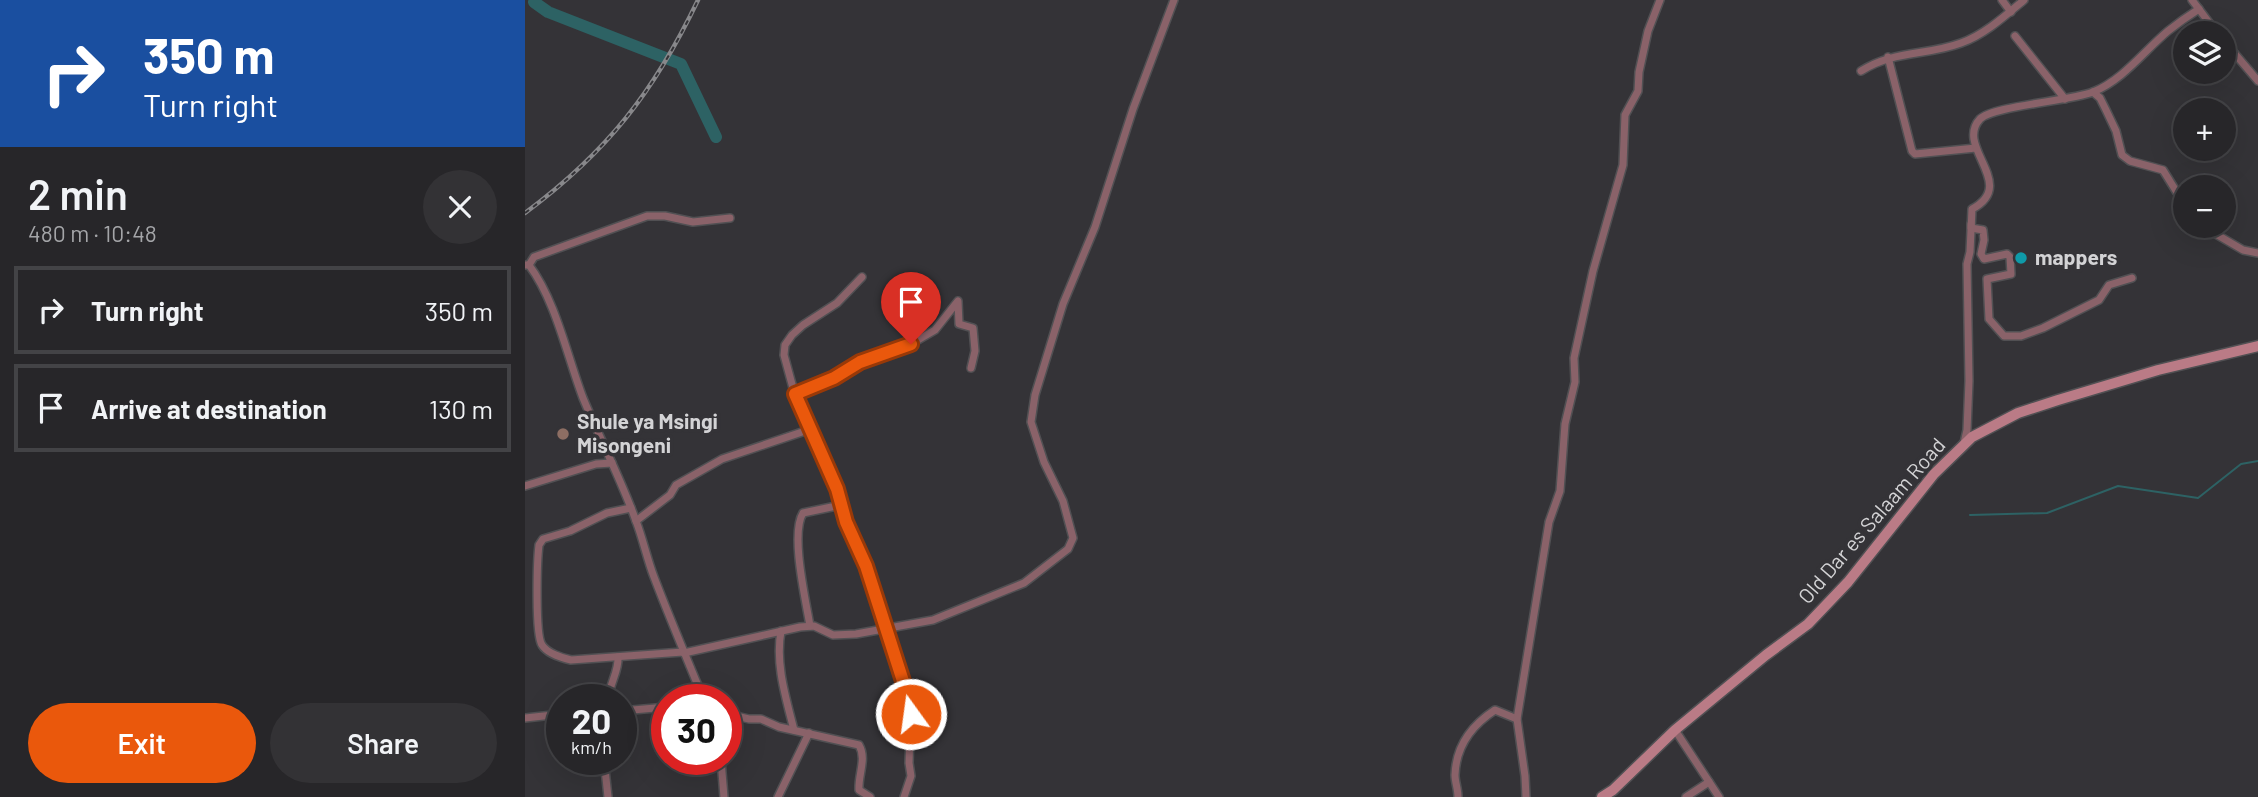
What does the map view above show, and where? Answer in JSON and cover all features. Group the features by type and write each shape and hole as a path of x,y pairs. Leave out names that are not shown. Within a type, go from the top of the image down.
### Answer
{"street":[{"path":"631,508 607,513 570,531 543,539 539,545 538,631 544,649 571,660 618,657 684,652 810,626 822,628 834,635 856,634 933,620 1024,583 1068,549 1073,538 1063,500 1044,462 1031,422 1035,395 1063,304 1095,227 1133,109 1174,0"},
{"path":"1526,797 1517,719 1549,523 1561,481 1565,424 1573,393 1574,358 1584,306 1623,165 1625,115 1638,91 1639,72 1648,31 1660,0"},
{"path":"2002,0 2011,12"},
{"path":"1861,71 1888,57 1962,43 2025,0"},
{"path":"2192,0 2208,21"},
{"path":"1964,443 1969,381 1967,264 1972,209 1984,201 1991,188 1976,148 1975,126 1981,117 1996,110 2093,92 2115,79 2167,32 2199,9"},
{"path":"2015,36 2064,99"},
{"path":"2236,55 2258,81"},
{"path":"1888,57 1912,151 1915,154 1976,148"},
{"path":"2093,92 2100,99 2116,131 2122,155 2130,161 2163,170 2173,186"},
{"path":"697,684 552,311 535,273 527,265 534,257 647,216 665,216 693,222 730,218"},
{"path":"1971,228 1983,230 1984,240 1980,254 1984,259 2007,254 2010,257 2011,274 1987,279 1989,319 2004,336 2021,336 2043,328 2099,300 2109,285 2132,278"},
{"path":"2222,238 2243,250 2258,253"},
{"path":"862,277 837,303 803,325 785,345 784,355 795,394 837,489 853,541 866,566 911,706 911,776 904,797"},
{"path":"795,394 834,378 860,362 911,344 935,330 958,301 959,324 973,328 975,351 971,368"},
{"name":"Old Dar es Salaam Road","path":"1602,797 1613,790 1675,730 1808,624 1848,582 1934,474 1964,443 1981,431 2058,400 2158,370 2258,346"},
{"path":"636,521 670,495 676,485 722,459 810,429"},
{"path":"525,486 596,464 612,463"},
{"path":"810,626 799,556 800,519 803,513 841,505"},
{"path":"781,631 779,642 782,685 795,730"},
{"path":"613,684 618,657"},
{"path":"1458,797 1455,778 1458,756 1471,731 1480,720 1495,710 1517,719"},
{"path":"525,718 546,716"},
{"path":"742,717 761,719 779,727 859,745 863,760 859,790 870,797"},
{"path":"1675,730 1719,797"},
{"path":"778,797 809,733"},
{"path":"606,775 608,797"},
{"path":"722,775 724,797"},
{"path":"1686,797 1709,782"}],"waterway":[{"path":"534,2 548,12 681,64 716,137"},
{"path":"1970,515 2047,513 2118,486 2198,498 2241,464 2258,461"}],"railway":[{"path":"525,213 580,167 626,118 664,64 698,0"}],"place":[{"name":"mappers","path":"2021,258"},
{"name":"Shule ya Msingi Misongeni","path":"563,434"}],"route":[{"path":"911,344 860,362 834,378 795,394 837,489 853,541 866,566 911,706 911,714"}]}
